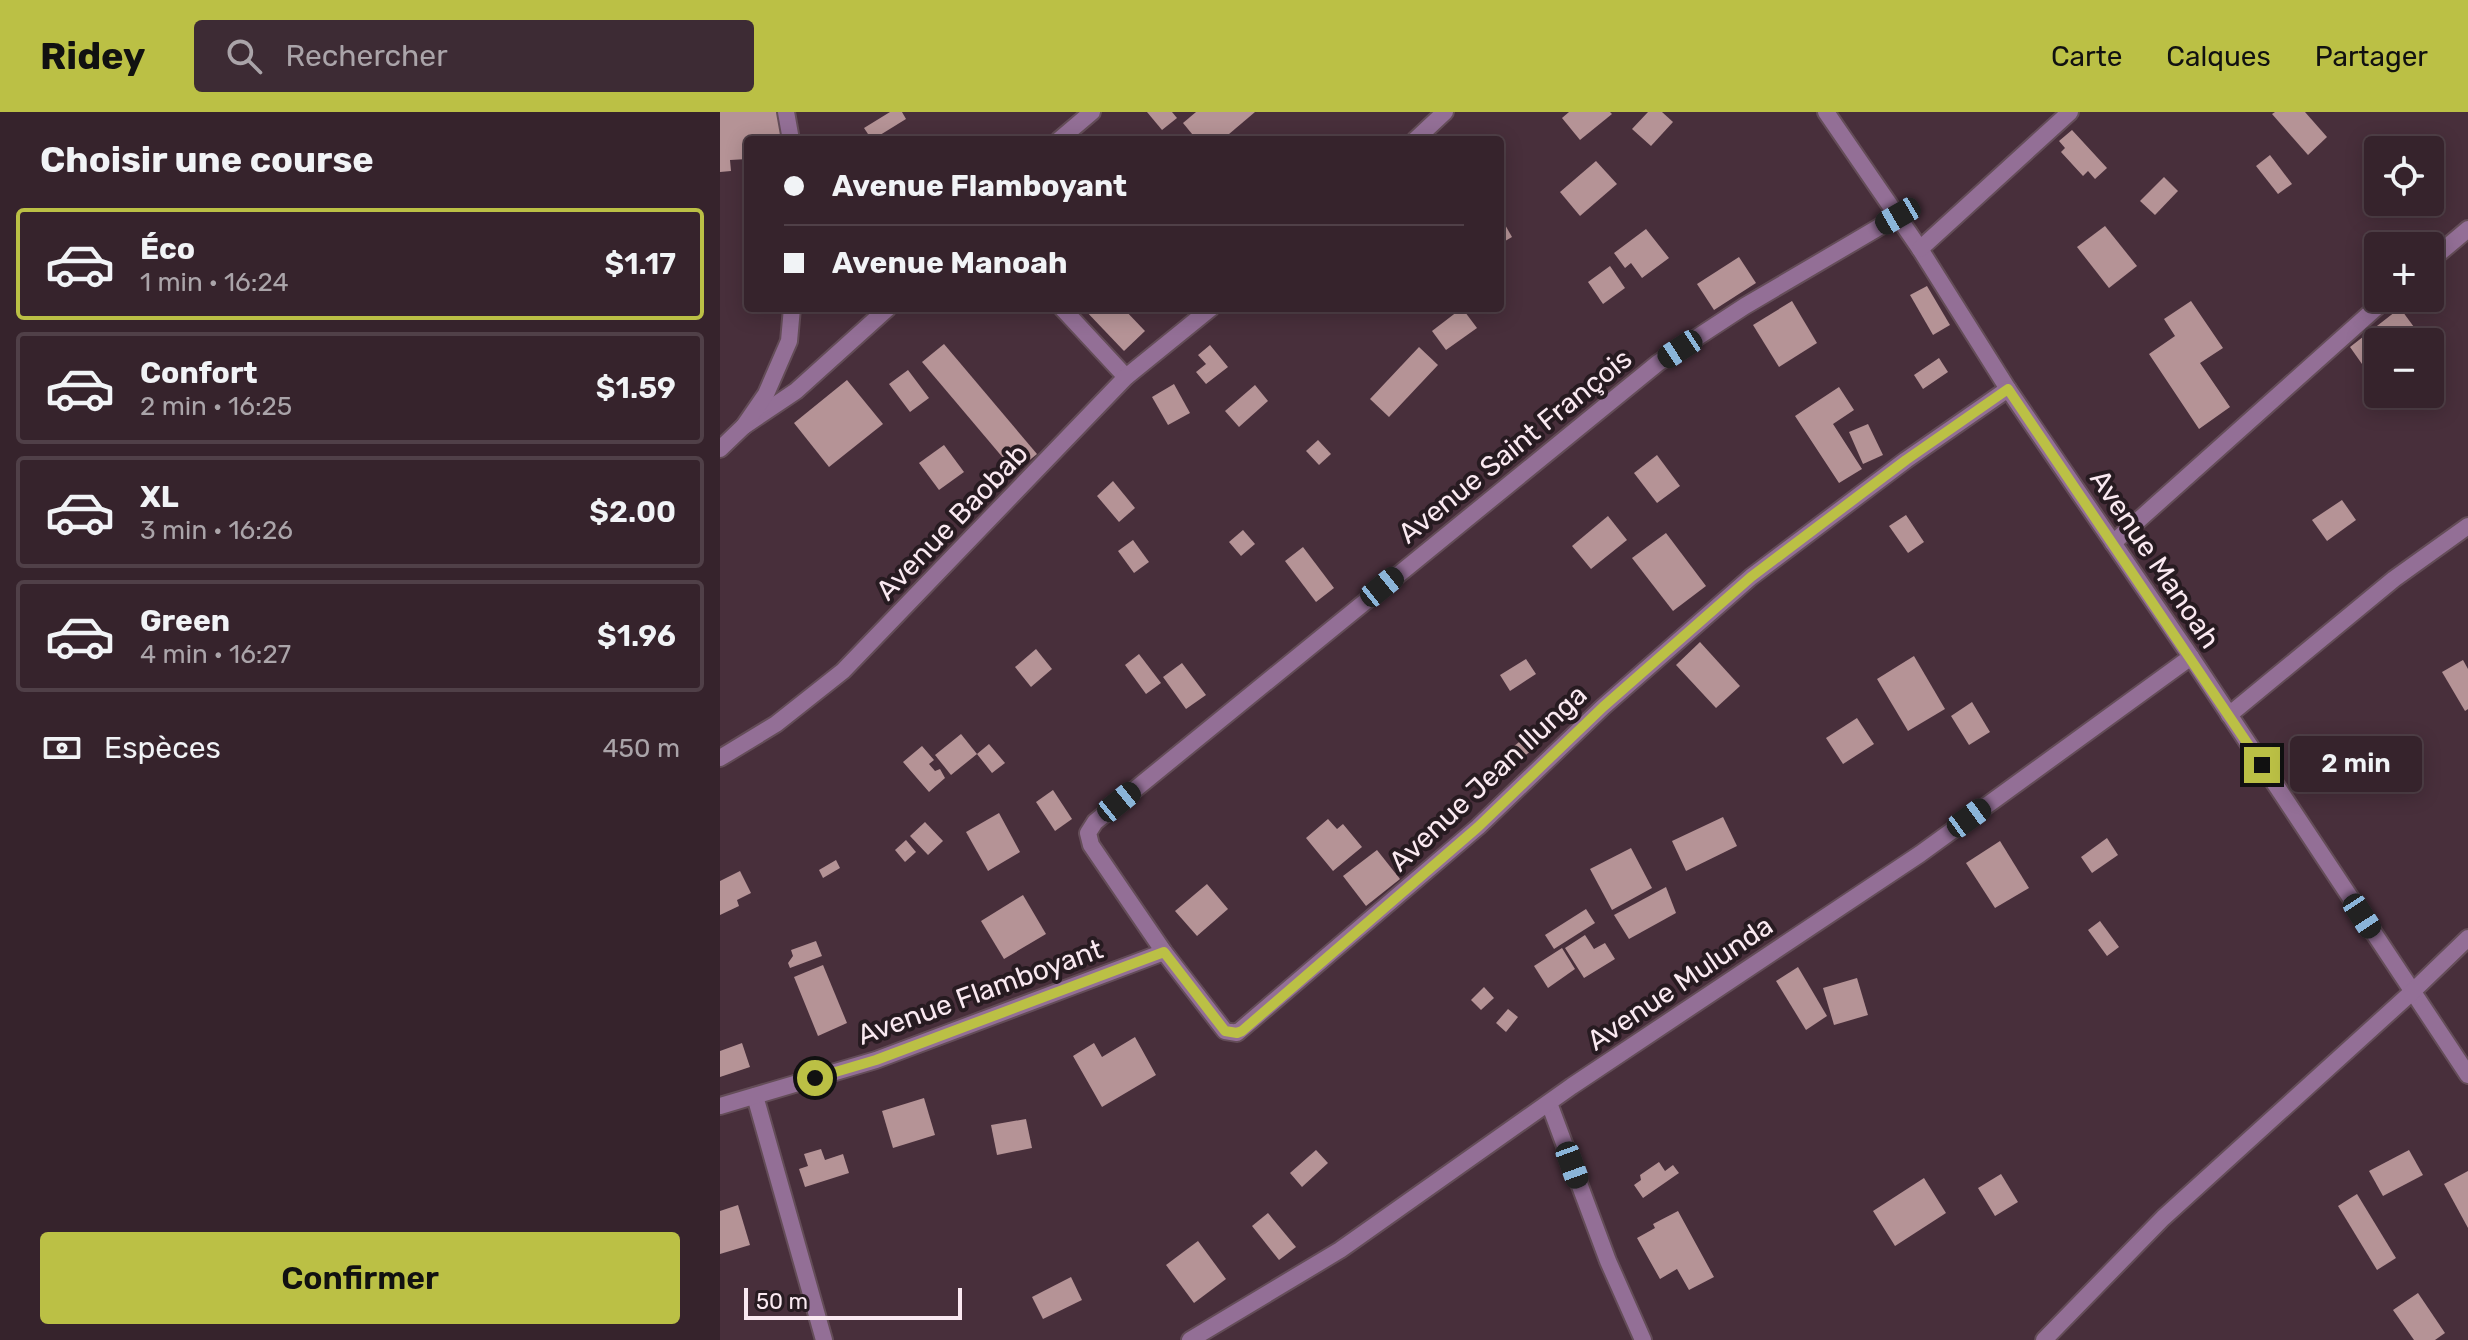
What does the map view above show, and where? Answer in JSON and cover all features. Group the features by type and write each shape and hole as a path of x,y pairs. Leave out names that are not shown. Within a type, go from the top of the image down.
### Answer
{"street":[{"path":"786,112 790,136"},
{"path":"1064,136 1092,112"},
{"path":"1419,136 1445,112"},
{"name":"Avenue Manoah","path":"1826,112 2468,1075"},
{"path":"1920,249 2070,112"},
{"name":"Avenue Saint François","path":"1091,845 1088,833 1095,822 1658,363 1745,306 1898,216"},
{"path":"2444,249 2468,229"},
{"path":"744,426 766,394 789,341 792,312"},
{"path":"720,449 744,426 796,391 884,312"},
{"path":"1066,312 1126,377"},
{"name":"Avenue Baobab","path":"720,758 776,724 843,671 1126,377 1206,312"},
{"path":"2113,543 2371,312"},
{"name":"Avenue Jean Ilunga","path":"1091,845 1164,952 1225,1031 1242,1031 1478,827 1603,707 1751,577 1906,460 2008,389"},
{"path":"2229,715 2394,579 2468,526"},
{"name":"Avenue Mulunda","path":"1190,1340 1340,1250 1549,1103 1920,854 2191,657"},
{"path":"2044,1340 2163,1218 2468,938"},
{"name":"Avenue Flamboyant","path":"720,1106 876,1060 1164,952"},
{"path":"755,1096 824,1340"},
{"path":"1549,1103 1608,1261 1643,1340"}],"building":[{"path":"720,112 779,112 781,136 744,136 744,159 730,160 731,171 720,172"},
{"path":"890,112 902,112 906,119 878,136 869,136 864,128"},
{"path":"1147,112 1172,112 1177,118 1162,130"},
{"path":"1196,112 1255,112 1227,136 1194,136 1183,123"},
{"path":"1569,112 1612,114 1580,140 1562,118"},
{"path":"1648,112 1662,112 1673,122 1651,146 1632,129"},
{"path":"2305,112 2327,137 2308,155 2272,114"},
{"path":"2072,130 2107,168 2095,179 2088,171 2083,176 2061,152 2065,148 2059,141"},
{"path":"2270,155 2292,184 2278,194 2256,166"},
{"path":"1596,161 1617,184 1580,216 1560,192"},
{"path":"2164,177 2178,191 2155,215 2140,201"},
{"path":"1504,223 1512,237 1504,242"},
{"path":"2105,226 2137,266 2109,288 2077,247"},
{"path":"1646,229 1669,258 1642,278 1631,263 1625,268 1614,253"},
{"path":"1739,257 1756,283 1714,310 1697,284"},
{"path":"1610,266 1625,288 1603,304 1588,282"},
{"path":"1927,286 1950,325 1933,335 1910,295"},
{"path":"1792,301 1817,343 1779,367 1753,325"},
{"path":"2191,301 2223,348 2200,363 2230,407 2199,429 2149,354 2175,336 2164,319"},
{"path":"1087,312 1127,312 1145,331 1124,351"},
{"path":"1457,312 1465,312 1477,328 1446,350 1432,331"},
{"path":"2395,312 2403,312 2415,328 2374,328"},
{"path":"2364,336 2362,364 2350,347"},
{"path":"944,344 1037,454 1015,472 922,362"},
{"path":"1210,345 1228,367 1206,384 1196,372 1206,364 1198,355"},
{"path":"1419,347 1438,365 1389,417 1370,399"},
{"path":"1939,358 1948,372 1923,389 1914,375"},
{"path":"908,370 929,398 910,412 889,384"},
{"path":"847,380 883,424 829,467 794,423"},
{"path":"1174,384 1190,413 1168,425 1152,397"},
{"path":"1255,385 1268,401 1239,427 1225,411"},
{"path":"1839,387 1854,410 1833,424 1862,469 1839,483 1795,416"},
{"path":"1868,424 1883,455 1863,464 1849,432"},
{"path":"1318,440 1331,454 1319,465 1306,451"},
{"path":"944,445 964,472 939,490 919,463"},
{"path":"1657,455 1680,486 1657,503 1634,473"},
{"path":"1113,481 1135,508 1119,522 1097,496"},
{"path":"2342,500 2356,520 2327,541 2312,520"},
{"path":"1906,515 1924,542 1908,553 1889,526"},
{"path":"1608,516 1627,540 1591,569 1572,546"},
{"path":"1243,530 1255,544 1241,556 1229,542"},
{"path":"1666,533 1706,586 1673,611 1632,558"},
{"path":"1133,540 1149,562 1134,573 1118,551"},
{"path":"1303,547 1334,588 1316,602 1285,561"},
{"path":"1700,642 1740,686 1716,708 1676,665"},
{"path":"1036,649 1052,669 1031,687 1015,667"},
{"path":"1139,654 1161,683 1146,694 1125,665"},
{"path":"1914,656 1945,709 1908,731 1877,679"},
{"path":"1526,659 1536,674 1510,691 1500,675"},
{"path":"2463,660 2468,669 2468,709 2465,711 2442,672"},
{"path":"1182,663 1206,695 1186,709 1163,677"},
{"path":"1972,702 1990,732 1969,745 1951,716"},
{"path":"1857,718 1874,744 1843,764 1826,738"},
{"path":"961,734 977,754 951,775 935,755"},
{"path":"1524,738 1533,750 1521,758 1513,747"},
{"path":"989,744 1005,763 992,773 977,754"},
{"path":"922,746 934,760 929,764 935,771 940,769 945,778 929,792 903,762"},
{"path":"1053,790 1072,819 1055,831 1036,802"},
{"path":"999,813 1020,852 988,871 966,832"},
{"path":"1723,817 1737,846 1686,871 1672,841"},
{"path":"1328,819 1337,829 1343,824 1362,847 1333,871 1306,838"},
{"path":"925,822 943,841 928,855 910,836"},
{"path":"2107,838 2118,855 2092,873 2081,857"},
{"path":"906,840 916,852 905,862 895,850"},
{"path":"2000,841 2029,888 1995,908 1966,863"},
{"path":"1631,848 1652,888 1612,910 1590,869"},
{"path":"1377,850 1400,879 1366,906 1343,876"},
{"path":"836,860 840,868 823,878 819,870"},
{"path":"740,871 751,893 737,900 739,906 720,915 720,881"},
{"path":"1207,884 1228,909 1197,936 1175,911"},
{"path":"1666,887 1676,913 1629,939 1614,915"},
{"path":"1023,895 1046,934 1004,959 981,921"},
{"path":"1586,909 1595,923 1554,949 1545,935"},
{"path":"2100,921 2119,947 2107,956 2088,930"},
{"path":"1585,935 1594,949 1605,943 1615,959 1584,978 1565,948"},
{"path":"816,941 822,956 790,968 791,950"},
{"path":"1562,948 1575,969 1548,988 1534,966"},
{"path":"823,965 847,1023 818,1036 794,977"},
{"path":"1798,967 1827,1016 1806,1030 1776,981"},
{"path":"1857,978 1868,1015 1834,1025 1823,988"},
{"path":"1484,987 1494,998 1481,1010 1471,1000"},
{"path":"1664,988 1673,1000 1656,1012 1647,999"},
{"path":"1508,1009 1518,1017 1506,1032 1496,1023"},
{"path":"1135,1037 1156,1075 1102,1107 1073,1056 1094,1043 1102,1057"},
{"path":"742,1043 750,1067 720,1077 720,1051"},
{"path":"924,1098 935,1135 893,1148 882,1111"},
{"path":"1026,1119 1032,1148 997,1155 991,1125"},
{"path":"821,1149 825,1160 843,1154 849,1173 805,1187 799,1169 808,1166 804,1154"},
{"path":"1316,1150 1328,1163 1302,1187 1290,1173"},
{"path":"2409,1150 2423,1175 2383,1196 2369,1171"},
{"path":"1659,1162 1665,1171 1673,1165 1679,1173 1643,1198 1634,1185 1641,1180 1640,1175"},
{"path":"2468,1171 2468,1228 2444,1184"},
{"path":"2001,1174 2018,1202 1995,1216 1978,1188"},
{"path":"1924,1178 1946,1213 1895,1246 1873,1211"},
{"path":"2357,1194 2396,1258 2377,1270 2338,1206"},
{"path":"738,1205 750,1245 720,1254 720,1211"},
{"path":"1678,1211 1714,1277 1689,1290 1677,1269 1660,1279 1637,1238 1655,1228 1653,1224"},
{"path":"1268,1213 1296,1247 1279,1260 1252,1226"},
{"path":"1198,1241 1226,1279 1194,1303 1166,1265"},
{"path":"1071,1277 1082,1300 1043,1319 1032,1297"},
{"path":"2418,1293 2445,1333 2435,1340 2414,1340 2393,1310"}],"route":[{"path":"815,1078 876,1060 1164,952 1225,1031 1242,1031 1478,827 1603,707 1751,577 1906,460 2008,389 2262,765"}]}
